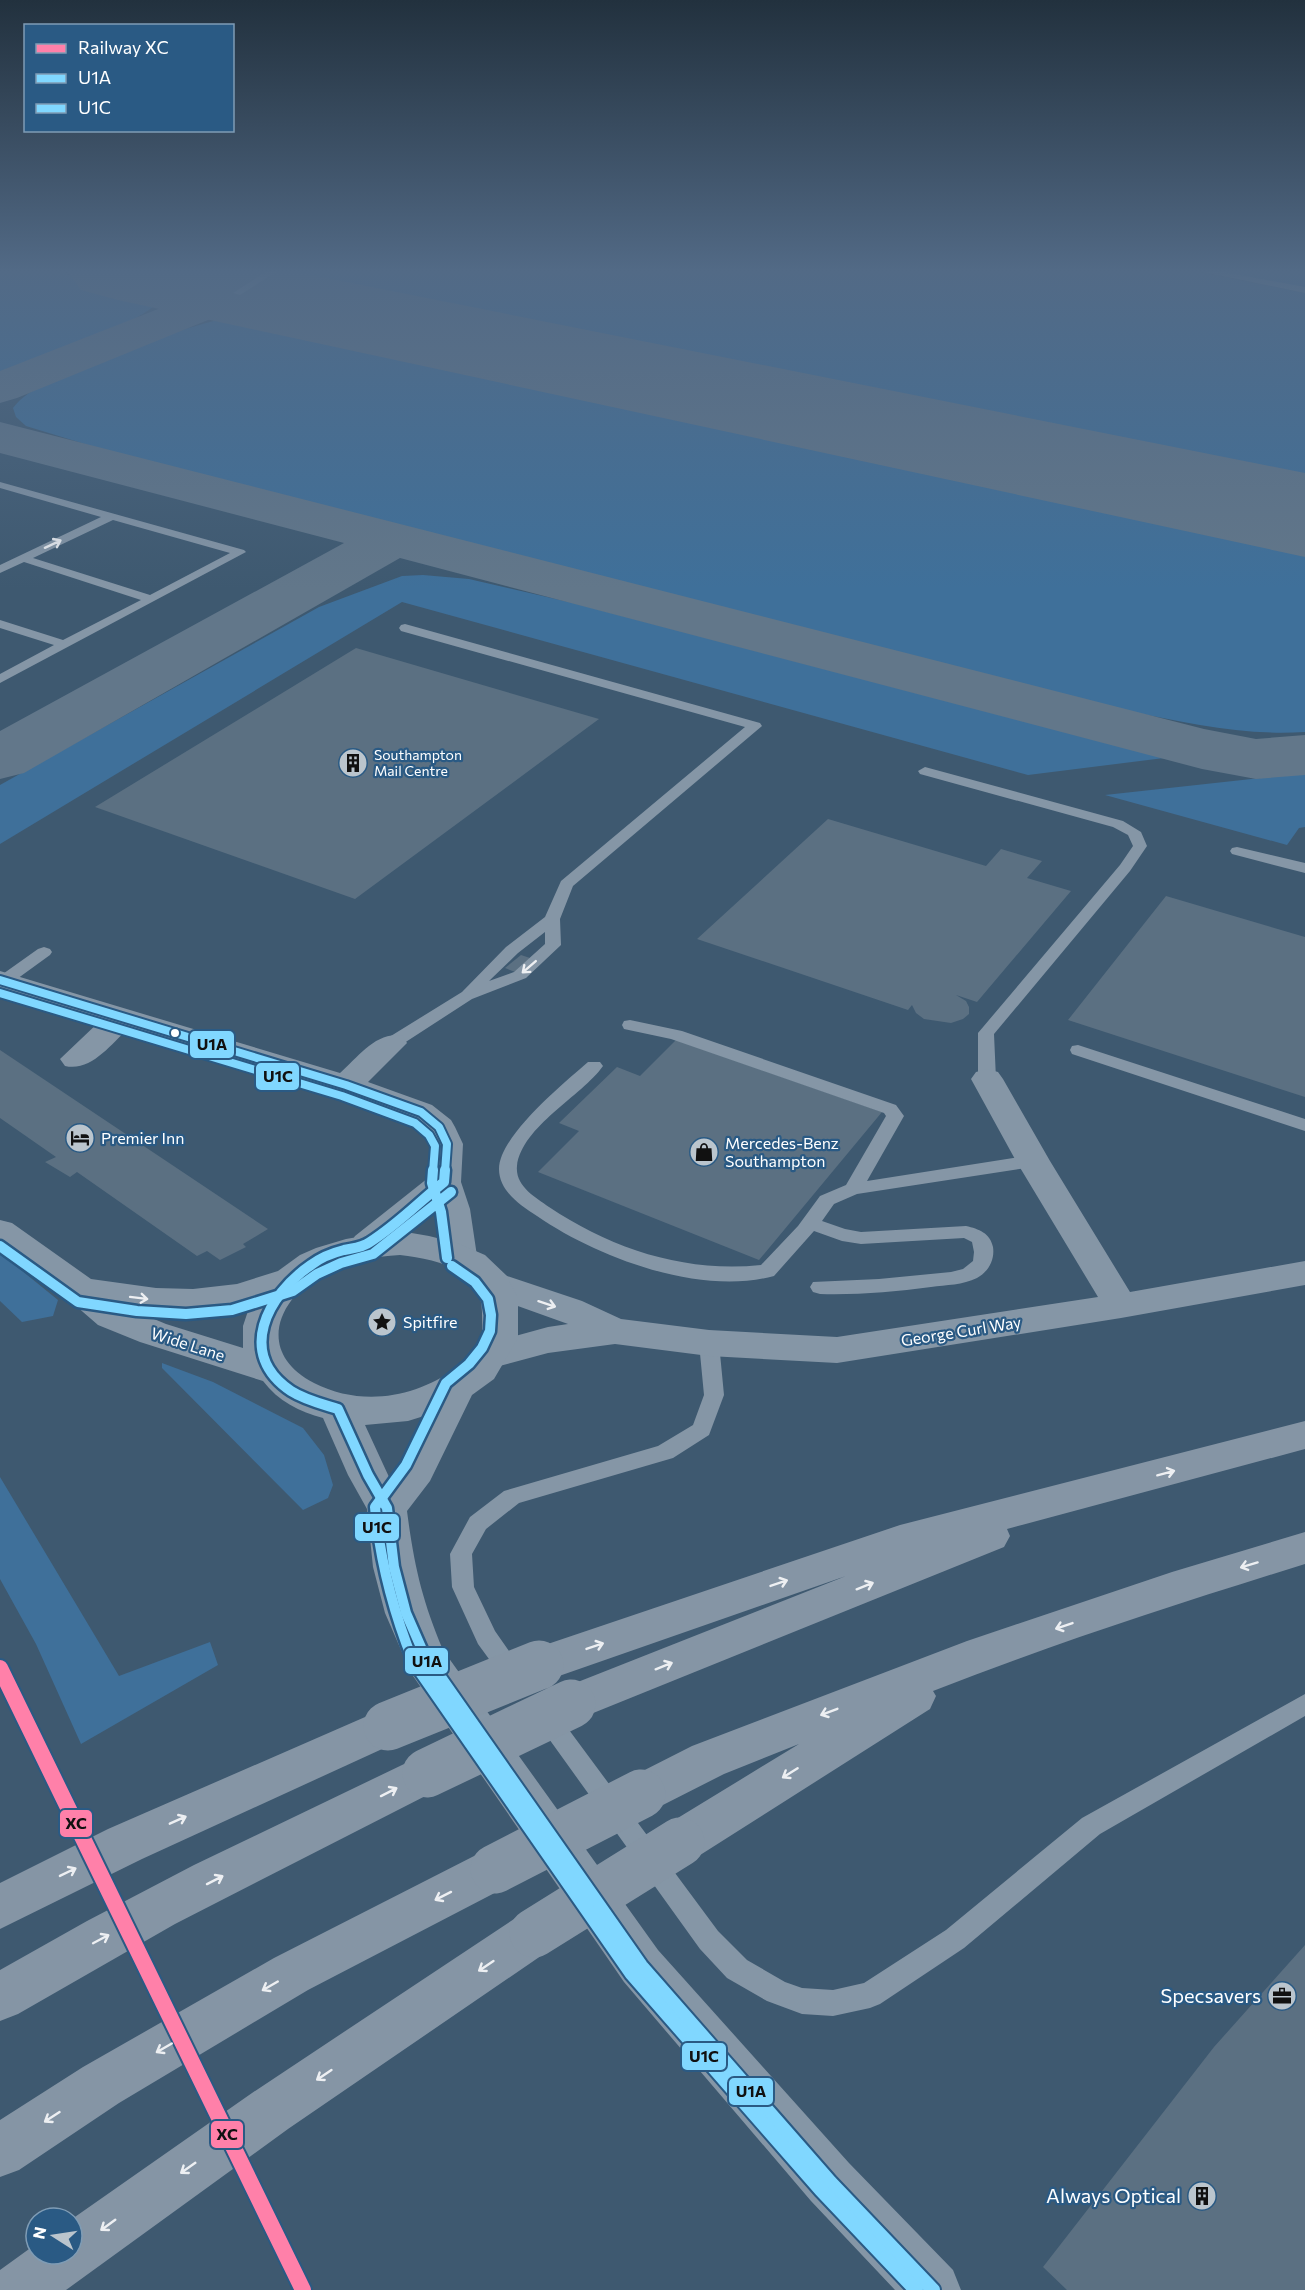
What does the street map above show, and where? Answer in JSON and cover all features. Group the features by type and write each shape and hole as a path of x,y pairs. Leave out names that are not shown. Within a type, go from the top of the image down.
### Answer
{"highway":[{"path":"8,1902 125,1844 388,1726 539,1665 900,1541 1305,1435"},
{"path":"0,1997 50,1966 162,1906 427,1773 571,1704 1109,1488"},
{"path":"0,2151 101,2085 291,1974 708,1760 982,1653 1172,1589 1305,1548"},
{"path":"84,2243 270,2111 534,1933 982,1653"},
{"path":"20,2290 53,2266"}],"street":[{"path":"2,980 346,1085 421,1113 439,1127 447,1144 444,1182 453,1209 459,1256"},
{"path":"76,1059 123,1017"},
{"path":"346,1085 392,1043"},
{"path":"987,1079 1033,1161 1121,1305"},
{"path":"367,1245 415,1203 444,1182"},
{"name":"Wide Lane","path":"0,1231 81,1290 111,1316 153,1333 271,1370"},
{"path":"400,1243 431,1247 459,1256 483,1273 499,1294 503,1314 502,1334 492,1355 477,1373 456,1389 409,1407 378,1412 338,1409 302,1396 287,1387 271,1370 261,1347 261,1324 270,1300 288,1280 311,1264 338,1251 367,1245 400,1243"},
{"name":"George Curl Way","path":"492,1355 548,1340 615,1331 709,1343 837,1350 1305,1273"},
{"name":"Wide Lane","path":"81,1290 139,1299 187,1302 231,1298 288,1280"},
{"name":"George Curl Way","path":"492,1283 569,1310 615,1331"},
{"path":"387,1508 416,1471 456,1389"},
{"path":"338,1409 368,1475 387,1508 394,1567 406,1613 432,1670 641,1966 830,2182 933,2290"}],"lane":[{"path":"0,679 240,552 3,488"},
{"path":"0,569 112,516"},
{"path":"22,558 152,599"},
{"path":"0,624 65,645"},
{"path":"392,1043 466,996 520,975 553,945 552,919 566,884 755,726 405,628"},
{"path":"925,771 1119,824 1139,838 1140,846 1125,868 986,1033 987,1079"},
{"path":"1237,850 1305,868"},
{"path":"466,996 499,960 552,919"},
{"path":"2,980 44,952"},
{"path":"630,1025 676,1035 890,1110 895,1116 853,1189"},
{"path":"1078,1050 1305,1125"},
{"path":"594,1066 535,1121 517,1145 508,1165 510,1182 520,1194 537,1207 573,1230 630,1256 694,1271 740,1275 767,1271 810,1223 827,1200 853,1189 1033,1161"},
{"path":"810,1223 842,1235 861,1238 966,1232 980,1238 985,1248 984,1258 975,1271 961,1276 887,1287 820,1287"},
{"path":"709,1343 714,1395 702,1430 665,1452 512,1497 478,1523 461,1554 463,1587 486,1637 709,1940 737,1969 777,1992 801,2001 833,2003 870,1995 955,1939 1091,1826 1305,1704"}],"shaded area":[{"path":"66,375 539,375 1305,538 1305,732 1238,730 1128,711 111,452 26,426 16,417 13,408 20,400 46,383"},
{"path":"725,375 1305,375 1305,493"},
{"path":"423,575 469,579 573,603 1164,758 1028,775 402,602 0,844 0,785 319,607 402,576"},
{"path":"1305,773 1305,827 1299,828 1287,845 1105,795"},
{"path":"0,1253 58,1300 53,1316 22,1322 0,1301"},
{"path":"162,1363 213,1382 303,1428 324,1455 333,1485 328,1498 303,1510 162,1368"},
{"path":"0,1477 119,1676 210,1642 218,1665 81,1744 36,1644 0,1579"}],"building":[{"name":"Southampton Mail Centre","path":"356,648 599,719 355,899 95,807"},
{"path":"828,819 986,866 1001,849 1042,861 1027,878 1071,891 977,1002 956,995 966,1001 969,1014 951,1023 924,1019 916,1013 912,1005 908,1010 697,939"},
{"path":"1166,896 1305,937 1305,1097 1068,1020"},
{"path":"521,955 530,958 515,972 505,968"},
{"name":"Mercedes-Benz Southampton","path":"676,1040 882,1112 759,1260 538,1172 579,1131 559,1123 617,1067 640,1076"},
{"name":"Premier Inn","path":"0,1050 268,1229 243,1244 246,1247 220,1260 207,1251 197,1256 77,1172 70,1177 45,1162 56,1157 0,1118"},
{"name":"Always Optical","path":"1305,1945 1305,2290 1067,2290 1043,2267 1214,2047"}],"taxiway":[{"path":"0,388 33,375"},
{"path":"0,437 393,539"},
{"path":"0,759 393,539"},
{"path":"393,539 1202,749 1256,759 1305,755"}],"runway":[{"path":"632,375 1305,515"}],"rail line":[{"name":"XC","path":"0,1668 303,2290"}],"transit line":[{"name":"U1A","path":"0,980 346,1085 421,1112 439,1127 447,1144 444,1182 369,1243 326,1256 294,1277 270,1306 264,1322 261,1339 264,1356 272,1372 287,1388 299,1396 338,1409"},
{"name":"U1C","path":"0,993 342,1096 415,1123 429,1135 435,1146 432,1183 441,1212 447,1258"},
{"name":"U1C","path":"0,1246 78,1302 137,1311 186,1314 232,1310 293,1291 317,1274 341,1263 373,1254 451,1192"},
{"name":"U1C","path":"452,1266 475,1282 488,1299 491,1315 490,1331 482,1348 469,1364 446,1383 406,1465 375,1507 383,1569 400,1626 415,1665 632,1974 821,2190 916,2290"},
{"name":"U1A","path":"338,1409 368,1475 387,1508 394,1567 406,1613 426,1660 641,1966 830,2182 933,2290"}],"place":[{"name":"Southampton Mail Centre","path":"353,763"},
{"name":"Premier Inn","path":"80,1138"},
{"name":"Mercedes-Benz Southampton","path":"704,1152"},
{"name":"Spitfire","path":"382,1322"},
{"name":"Specsavers","path":"1282,1996"},
{"name":"Always Optical","path":"1202,2196"}]}
